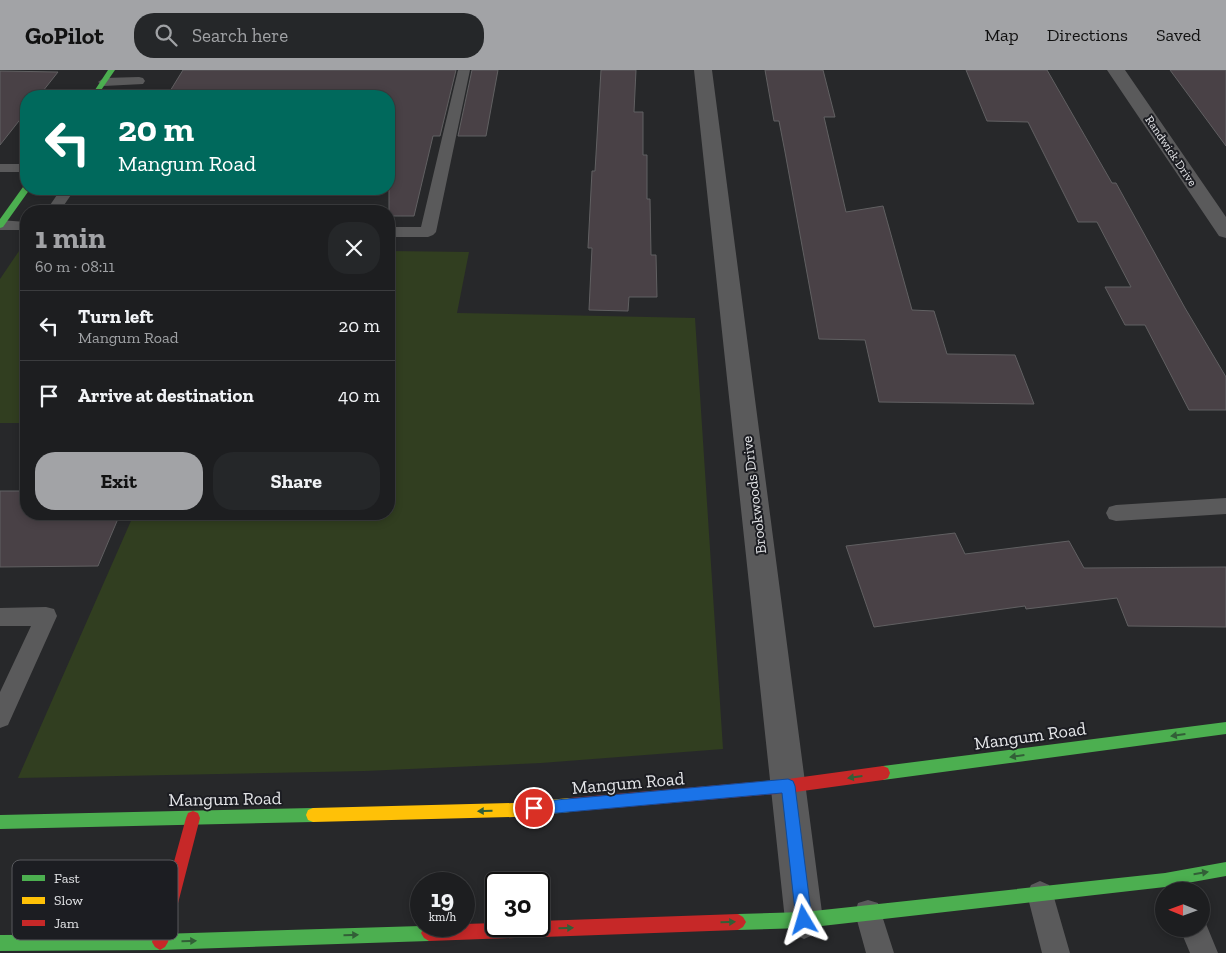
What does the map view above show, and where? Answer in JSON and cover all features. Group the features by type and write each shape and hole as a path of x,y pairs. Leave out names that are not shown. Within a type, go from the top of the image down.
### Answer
{"main road":[{"path":"98,90 112,70"},
{"path":"0,225 22,195"},
{"name":"Mangum Road","path":"0,822 514,810 788,786 1226,728"},
{"path":"178,875 193,818"},
{"path":"1184,882 1226,869"},
{"path":"0,943 159,947 804,920 1040,894 1155,886"}],"street":[{"name":"Brookwoods Drive","path":"704,70 804,920"},
{"name":"Randwick Drive","path":"1116,70 1226,232"}],"lane":[{"path":"133,90 146,70"},
{"path":"395,232 428,232 464,70"},
{"path":"104,82 139,82"},
{"path":"0,168 20,168"},
{"path":"0,225 20,226"},
{"path":"1116,513 1226,506"},
{"path":"0,617 46,616 0,717"},
{"path":"1040,894 1056,953"},
{"path":"868,912 880,953"},
{"path":"1198,938 1204,953"}],"green space":[{"path":"20,251 20,423 0,423 0,279"},
{"path":"395,251 469,252 457,313 695,318 723,749 541,763 365,771 18,778 131,520 395,520"}],"building":[{"path":"183,70 456,70 440,136 433,136 414,216 395,216 395,205 389,205 389,195 395,195 395,90 171,90"},
{"path":"472,70 498,70 486,136 458,136"},
{"path":"601,70 636,70 634,112 643,112 643,155 647,155 647,199 650,199 651,255 656,255 657,297 629,297 628,311 589,310 592,248 588,248 592,171 595,171"},
{"path":"765,70 823,70 835,117 824,117 846,212 883,206 912,310 934,311 947,354 1015,355 1034,404 879,402 865,340 819,339 779,121 774,121"},
{"path":"966,70 1047,70 1112,183 1116,183 1185,308 1226,377 1226,410 1189,410 1145,325 1125,325 1105,287 1131,287 1097,222 1078,222 1028,122 987,121"},
{"path":"1170,70 1226,70 1226,146"},
{"path":"0,71 58,72 44,90 20,90 20,120 0,145"},
{"path":"0,491 20,491 20,520 117,520 98,566 0,567"},
{"path":"955,533 965,554 1069,541 1084,568 1226,567 1226,627 1128,626 1117,598 1026,609 1025,606 874,627 846,546"}],"traffic: fast":[{"path":"98,90 112,70"},
{"path":"0,225 22,195"},
{"path":"883,773 1226,728"},
{"path":"0,822 313,815"},
{"path":"738,922 804,920 1165,880 1226,869"},
{"path":"0,943 160,942 410,934"}],"traffic: slow":[{"path":"313,815 514,810 570,805"}],"traffic: jam":[{"path":"570,805 788,786 883,773"},
{"path":"178,874 193,818"},
{"path":"475,931 738,922"}],"route":[{"path":"534,808 788,786 804,920"}]}
